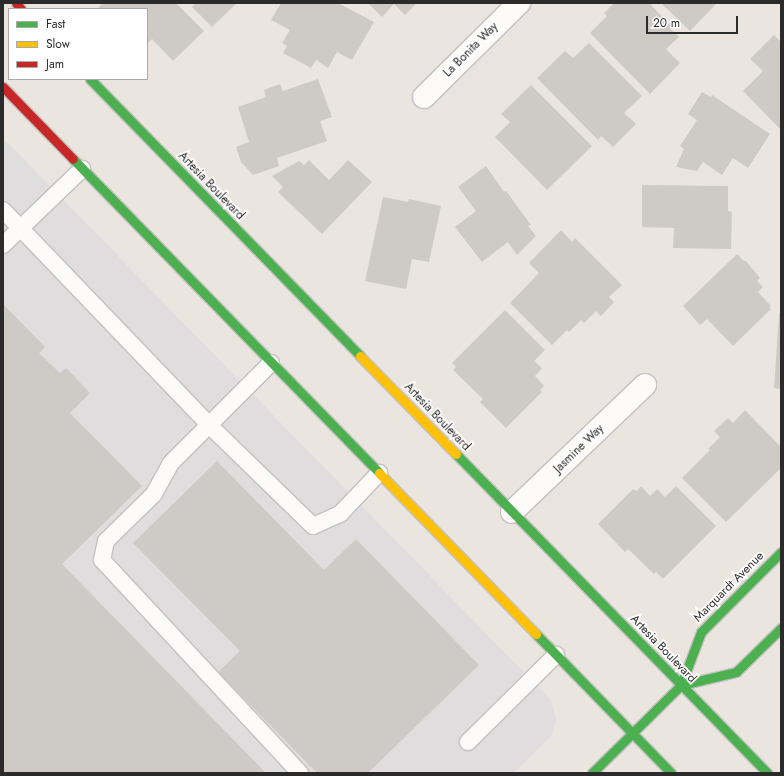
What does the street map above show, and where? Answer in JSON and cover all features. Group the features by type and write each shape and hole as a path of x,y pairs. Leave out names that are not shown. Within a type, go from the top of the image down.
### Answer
{"main road":[{"name":"Artesia Boulevard","path":"91,80 767,773"},
{"path":"3,87 671,773"},
{"name":"Marquardt Avenue","path":"592,773 681,685 701,632 781,552"},
{"path":"681,685 736,672 781,628"}],"street":[{"path":"3,7 7,3"},
{"name":"La Bonita Way","path":"424,97 519,3"},
{"name":"Jasmine Way","path":"512,512 645,385"}],"lane":[{"path":"3,245 82,169"},
{"path":"3,210 210,425 313,526 340,514 379,473"},
{"path":"271,363 171,463 154,494 106,541 102,560 300,773"},
{"path":"468,742 556,655"}],"shaded area":[{"path":"3,138 551,700 556,719 552,735 513,773 3,773"}],"building":[{"path":"103,3 176,3 204,31 173,61 152,39 148,43 148,8 98,8"},
{"path":"196,3 237,3 212,27 192,7"},
{"path":"281,3 338,3 374,22 352,60 337,52 328,68 316,60 311,68 283,53 287,46 282,43 290,30 271,20"},
{"path":"368,3 417,3 405,15 394,4 382,17"},
{"path":"614,3 649,3 673,28 671,29 679,37 666,49 680,63 650,94 590,33 607,16 604,13"},
{"path":"661,3 717,3 690,31"},
{"path":"774,35 781,42 781,130 743,91 763,71 750,59"},
{"path":"589,43 642,96 624,113 636,124 613,147 601,136 598,140 537,78 565,51 573,58"},
{"path":"318,79 332,117 320,121 327,141 277,158 279,166 253,175 241,162 236,147 249,142 238,107 266,97 264,90 280,84 283,91"},
{"path":"531,85 592,146 547,190 495,137 510,122 501,114"},
{"path":"702,92 711,97 712,95 770,134 748,168 733,158 722,175 703,162 697,171 676,167 684,149 680,146 697,120 688,114"},
{"path":"309,160 329,180 348,160 372,182 322,234 278,192 283,187 272,176 299,161 304,165"},
{"path":"486,166 504,192 506,191 531,225 528,226 536,236 517,255 508,242 482,262 455,227 476,211 458,187"},
{"path":"642,185 728,186 728,211 732,212 731,249 673,248 674,228 642,227"},
{"path":"383,197 408,202 409,199 441,206 429,262 412,259 406,289 365,281"},
{"path":"561,230 572,242 575,238 622,285 609,297 614,302 601,316 596,311 584,323 581,320 569,332 567,330 552,345 510,303 539,273 529,263"},
{"path":"737,254 744,261 746,261 760,278 757,281 763,287 758,292 771,306 769,308 771,309 733,346 707,319 700,325 683,306"},
{"path":"4,305 45,347 39,353 60,373 66,368 90,393 70,413 142,486 62,564 266,773 3,773"},
{"path":"505,310 545,350 534,361 542,368 535,376 544,386 540,390 542,392 506,428 480,402 483,399 453,370 456,367 452,363"},
{"path":"779,314 781,314 781,389 774,388"},
{"path":"745,410 781,447 781,468 726,522 682,478 710,450 708,449 720,437 714,431 728,418 733,423"},
{"path":"217,461 324,570 356,539 479,665 368,773 317,773 218,672 240,651 133,543"},
{"path":"641,486 650,496 657,489 665,497 676,486 716,526 663,579 656,572 654,574 628,549 625,552 598,524 633,489 637,491"}],"traffic: fast":[{"path":"91,80 360,356"},
{"path":"73,159 379,473"},
{"path":"456,454 767,773"},
{"path":"592,773 681,685 701,632 781,552"},
{"path":"681,685 736,672 781,628"},
{"path":"536,634 671,773"}],"traffic: slow":[{"path":"360,356 456,454"},
{"path":"379,473 536,634"}],"traffic: jam":[{"path":"16,3 20,8"},
{"path":"3,87 73,159"}]}
